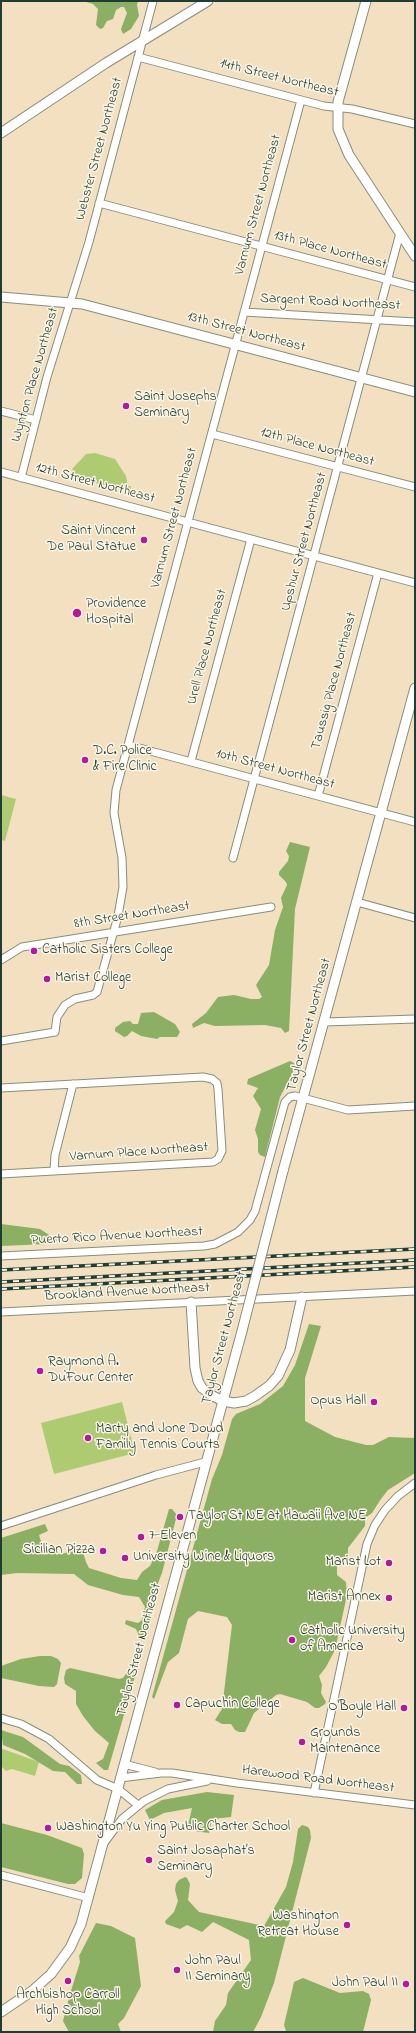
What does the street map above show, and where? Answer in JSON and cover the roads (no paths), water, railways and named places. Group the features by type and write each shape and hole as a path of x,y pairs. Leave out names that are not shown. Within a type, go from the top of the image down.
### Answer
{"main road":[{"path":"1,133 142,41 208,1"},
{"path":"366,1 337,107 338,129 343,144 415,256"},
{"path":"1,297 70,302"},
{"name":"13th Street Northeast","path":"70,302 236,344 415,392"},
{"name":"Taylor Street Northeast","path":"1,2012 42,1983 60,1964 78,1932 89,1898 205,1462 242,1331 283,1172 415,688"},
{"path":"191,1302 197,1377 202,1388 211,1395 223,1401 234,1403 246,1401 264,1390 278,1376 290,1350 302,1297"}],"street":[{"name":"Webster Street Northeast","path":"70,302 99,203 153,1"},
{"name":"14th Street Northeast","path":"138,57 301,100 415,124"},
{"name":"Varnum Street Northeast","path":"1,1041 55,1032 58,1017 65,1005 75,999 95,994 114,932 121,902 123,876 121,850 115,817 115,797 301,100"},
{"name":"13th Place Northeast","path":"99,203 415,287"},
{"name":"Upshur Street Northeast","path":"233,858 378,320 400,233"},
{"name":"Wynton Place Northeast","path":"21,478 47,377 70,302"},
{"name":"Sargent Road Northeast","path":"244,312 415,322"},
{"path":"1,411 36,420"},
{"name":"12th Place Northeast","path":"212,434 415,487"},
{"name":"12th Street Northeast","path":"1,472 415,583"},
{"name":"Urell Place Northeast","path":"191,761 250,539"},
{"name":"Taussig Place Northeast","path":"318,796 378,573"},
{"name":"10th Street Northeast","path":"128,745 415,822"},
{"path":"357,902 415,918"},
{"name":"8th Street Northeast","path":"1,960 22,947 271,907"},
{"path":"325,1022 415,1019"},
{"name":"Varnum Place Northeast","path":"54,1171 213,1162 218,1159 222,1151 218,1089 217,1083 212,1079 203,1077 73,1084"},
{"path":"1,1088 73,1084 55,1155 54,1171 1,1174"},
{"name":"Puerto Rico Avenue Northeast","path":"1,1256 204,1246 229,1237 247,1224 255,1211 286,1102 290,1097 295,1096 304,1098"},
{"path":"304,1098 348,1110 415,1106"},
{"name":"Brookland Avenue Northeast","path":"1,1312 415,1291"},
{"path":"1,1526 170,1471 205,1462"},
{"path":"314,1793 367,1544 375,1525 385,1510 398,1496 415,1483"},
{"path":"1,1718 21,1724 49,1739 97,1780 118,1789 138,1805"},
{"path":"124,1764 161,1773"},
{"name":"Harewood Road Northeast","path":"120,1778 161,1773 415,1805"},
{"name":"Harewood Road Northeast","path":"103,1845 122,1819 138,1805 168,1789 217,1780"},
{"path":"1,1875 89,1898"}],"railway":[{"path":"1,1270 415,1249"},
{"path":"1,1282 415,1260"},
{"path":"1,1289 415,1267"}],"place":[{"name":"Saint Josephs Seminary","path":"126,406"},
{"name":"Saint Vincent De Paul Statue","path":"144,540"},
{"name":"Providence Hospital","path":"77,613"},
{"name":"D.C. Police & Fire Clinic","path":"85,760"},
{"name":"Catholic Sisters College","path":"34,951"},
{"name":"Marist College","path":"47,979"},
{"name":"Raymond A. DuFour Center","path":"40,1371"},
{"name":"Opus Hall","path":"374,1402"},
{"name":"Marty and Jone Dowd Family Tennis Courts","path":"88,1438"},
{"name":"Taylor St NE at Hawaii Ave NE","path":"180,1517"},
{"name":"7-Eleven","path":"141,1537"},
{"name":"Sicilian Pizza","path":"103,1551"},
{"name":"University Wine & Liquors","path":"125,1558"},
{"name":"Marist Lot","path":"389,1563"},
{"name":"Marist Annex","path":"389,1598"},
{"name":"Catholic University of America","path":"292,1640"},
{"name":"Capuchin College","path":"177,1705"},
{"name":"O'Boyle Hall","path":"404,1708"},
{"name":"Grounds Maintenance","path":"302,1742"},
{"name":"Washington Yu Ying Public Charter School","path":"48,1828"},
{"name":"Saint Josaphat’s Seminary","path":"149,1860"},
{"name":"Washington Retreat House","path":"347,1925"},
{"name":"John Paul II Seminary","path":"177,1970"},
{"name":"Archbishop Carroll High School","path":"68,1981"},
{"name":"John Paul II","path":"406,1984"}]}
